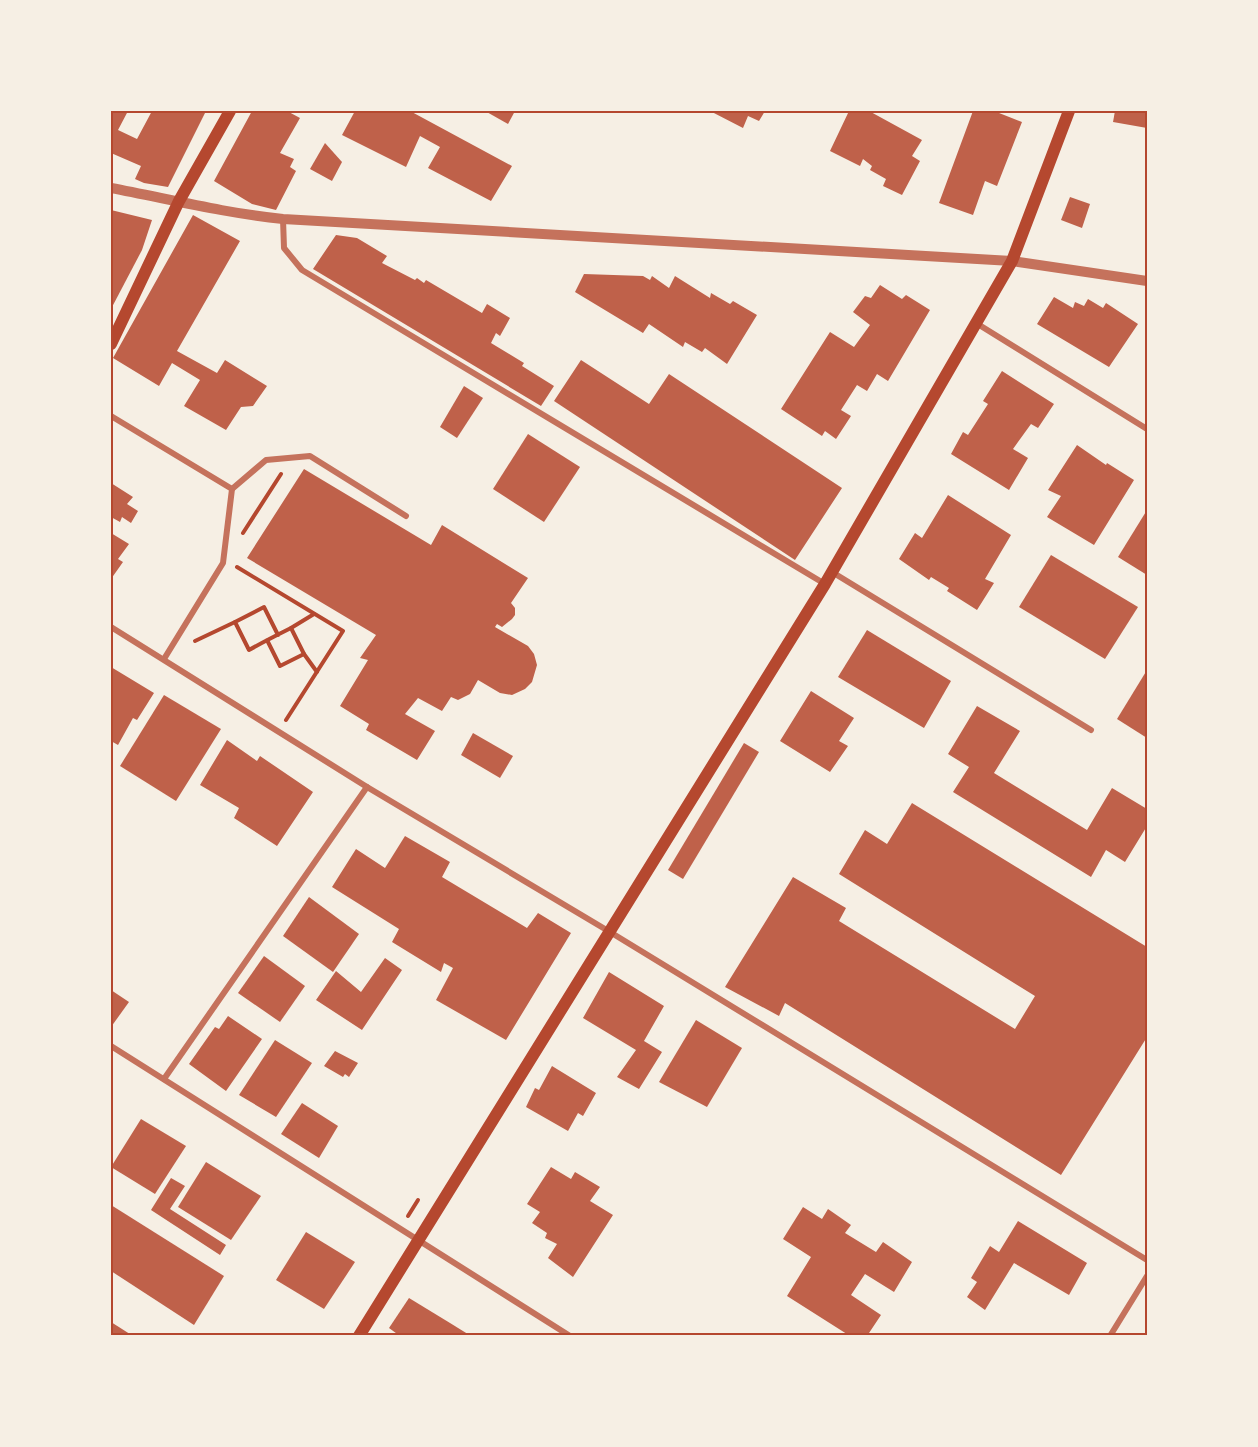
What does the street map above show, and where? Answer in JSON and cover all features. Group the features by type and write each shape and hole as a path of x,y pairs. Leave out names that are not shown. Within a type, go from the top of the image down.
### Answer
{"main road":[{"path":"111,344 179,201 230,111"},
{"path":"359,1336 832,572 1012,261 1069,111"}],"street":[{"path":"111,188 241,215 284,219 1012,261 1147,281"},
{"path":"284,219 284,248 302,270 825,584"},
{"path":"976,323 1147,429"},
{"path":"111,416 232,489"},
{"path":"164,659 223,563 232,489 266,459 310,456 406,516"},
{"path":"832,572 1091,730"},
{"path":"111,627 367,787 610,932 1147,1260"},
{"path":"164,1079 367,787"},
{"path":"111,1046 570,1336"},
{"path":"1110,1336 1147,1276"}],"path":[{"path":"243,534 285,468"},
{"path":"231,576 237,566 343,632 279,731"},
{"path":"195,634 189,644 264,607 278,635"},
{"path":"235,622 249,650 314,614"},
{"path":"291,628 304,654 317,672"},
{"path":"267,640 280,666 304,654"}],"building":[{"path":"111,111 128,111 118,130 137,139 152,111 206,111 168,187 135,179 141,166 111,153"},
{"path":"252,111 287,111 300,118 280,153 294,159 290,167 296,171 276,210 252,204 214,181"},
{"path":"355,111 410,111 512,166 491,201 428,168 440,147 420,136 406,167 342,135"},
{"path":"485,111 515,111 508,124"},
{"path":"710,111 765,111 759,121 748,116 743,128"},
{"path":"849,111 869,111 922,140 912,156 920,161 902,195 883,186 886,179 870,170 872,166 863,159 860,166 830,151"},
{"path":"973,111 994,111 1022,122 997,186 985,181 973,215 939,203"},
{"path":"1115,111 1147,111 1147,128 1113,122"},
{"path":"325,143 342,162 332,181 310,169"},
{"path":"1070,197 1090,204 1082,228 1061,220"},
{"path":"111,210 152,220 142,250 111,309"},
{"path":"193,215 240,241 177,351 217,373 225,360 267,386 253,406 241,407 226,430 184,406 200,380 172,363 159,386 113,358"},
{"path":"336,235 357,238 387,256 382,263 415,280 417,278 424,283 426,280 482,313 487,304 510,318 500,336 496,333 491,343 524,363 522,366 554,386 541,406 313,269"},
{"path":"584,274 643,276 650,280 652,276 669,288 675,276 710,298 711,293 730,304 733,301 757,315 727,364 705,348 702,352 685,342 683,347 649,324 643,333 575,292"},
{"path":"880,285 902,299 906,295 930,310 888,381 877,374 867,391 857,385 841,410 851,416 836,439 825,431 822,436 781,409 830,332 854,347 870,325 853,312 865,296 871,298"},
{"path":"1054,297 1073,308 1075,302 1084,306 1088,299 1103,308 1106,303 1138,324 1109,367 1037,324"},
{"path":"581,360 649,404 669,374 842,488 795,560 554,401"},
{"path":"1002,371 1054,404 1038,428 1031,424 1013,449 1028,458 1009,490 951,454 963,432 968,435 988,404 983,401"},
{"path":"464,386 483,398 457,438 440,427"},
{"path":"528,434 580,467 544,522 493,489"},
{"path":"1077,445 1106,465 1107,463 1134,480 1094,545 1047,517 1061,496 1048,490"},
{"path":"304,469 431,545 442,525 528,578 511,603 515,608 515,615 502,627 497,624 495,627 528,646 534,654 537,665 532,682 525,689 512,695 500,693 478,680 470,694 458,700 451,697 442,711 418,698 405,714 435,731 417,760 366,730 369,724 340,706 368,660 360,658 376,635 247,558"},
{"path":"111,483 133,497 127,504 138,511 131,523 122,517 120,522 111,517"},
{"path":"948,495 1011,535 985,579 994,583 977,610 947,591 949,588 931,577 929,580 899,559 915,533 922,538"},
{"path":"1147,510 1147,575 1118,557"},
{"path":"111,533 129,544 118,559 123,562 111,579"},
{"path":"1051,555 1138,607 1105,659 1019,607"},
{"path":"867,630 951,681 924,728 838,677"},
{"path":"111,667 154,693 137,720 133,718 118,745 111,741"},
{"path":"1147,670 1147,738 1117,719"},
{"path":"811,691 854,718 839,741 848,746 830,772 780,741"},
{"path":"164,695 221,729 176,801 120,766"},
{"path":"977,706 1020,731 994,773 1087,830 1112,788 1147,809 1147,826 1125,862 1106,850 1091,877 953,792 969,767 948,754"},
{"path":"473,733 513,756 500,778 461,755"},
{"path":"227,740 257,761 260,756 313,792 277,846 234,818 239,808 200,785"},
{"path":"744,743 759,752 683,879 668,870"},
{"path":"912,803 1147,947 1147,1037 1061,1175 785,1003 779,1016 725,987 793,877 846,908 839,921 1015,1029 1035,996 839,874 865,830 887,844"},
{"path":"405,836 450,862 442,877 527,928 538,913 571,933 506,1040 436,1000 453,968 444,963 441,972 392,942 399,929 332,887 356,849 385,868"},
{"path":"309,897 359,934 333,972 283,936"},
{"path":"264,956 305,986 280,1022 238,993"},
{"path":"385,958 402,970 362,1030 316,1000 336,971 361,992"},
{"path":"609,972 664,1006 644,1041 662,1052 639,1089 617,1077 636,1050 583,1018"},
{"path":"111,990 129,1002 111,1027"},
{"path":"228,1016 262,1039 226,1091 189,1064 215,1027 219,1029"},
{"path":"696,1020 742,1048 707,1107 659,1082"},
{"path":"275,1040 312,1063 276,1117 239,1095"},
{"path":"335,1051 358,1063 349,1077 345,1074 343,1077 324,1066"},
{"path":"552,1066 596,1093 583,1116 578,1113 568,1131 526,1107 535,1088 539,1090"},
{"path":"302,1103 338,1126 319,1158 281,1134"},
{"path":"141,1119 186,1146 155,1194 111,1167"},
{"path":"206,1162 261,1196 231,1240 178,1207"},
{"path":"551,1167 571,1179 575,1172 600,1187 590,1201 613,1215 573,1277 548,1258 557,1244 545,1238 547,1233 532,1223 540,1212 527,1204"},
{"path":"171,1178 185,1186 170,1209 226,1245 220,1255 151,1210"},
{"path":"111,1205 224,1276 194,1325 111,1271"},
{"path":"803,1207 822,1219 828,1209 851,1225 845,1233 876,1252 883,1242 912,1262 894,1292 865,1274 851,1295 881,1315 867,1336 850,1336 787,1296 811,1257 783,1239"},
{"path":"1018,1221 1087,1263 1069,1295 1014,1263 985,1310 967,1297 977,1282 971,1278 990,1246 999,1252"},
{"path":"306,1232 355,1262 324,1309 276,1280"},
{"path":"409,1298 471,1336 400,1336 389,1328"},
{"path":"111,1322 133,1336 111,1336"}]}
